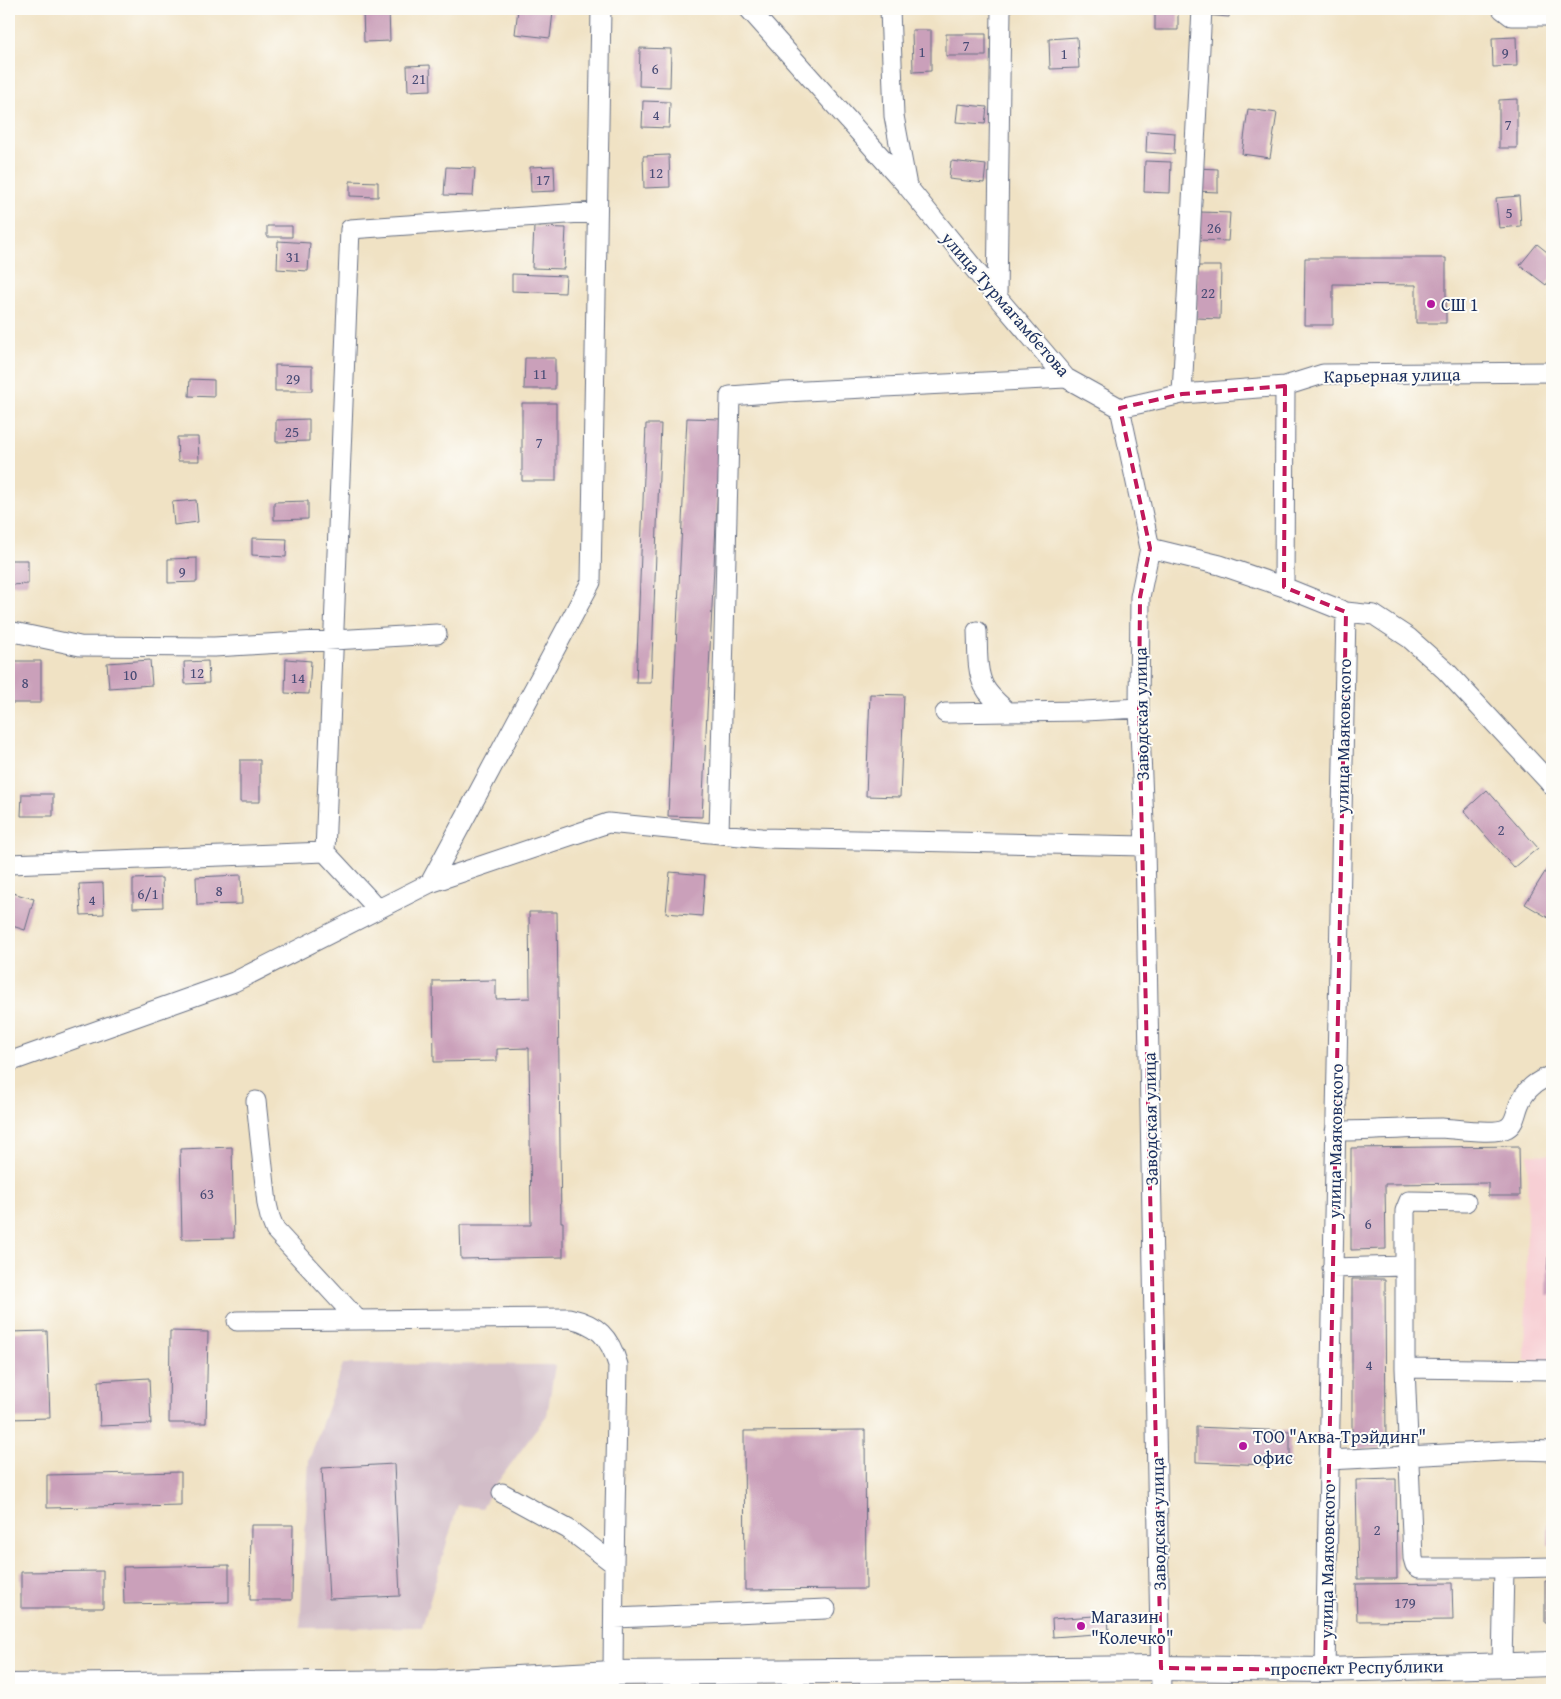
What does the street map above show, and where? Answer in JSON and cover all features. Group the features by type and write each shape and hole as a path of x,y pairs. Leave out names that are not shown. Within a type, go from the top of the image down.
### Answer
{"main road":[{"name":"проспект Республики","path":"9,1686 439,1686 613,1673 1161,1679 1325,1670 1552,1664"}],"street":[{"path":"430,883 591,582 601,9"},
{"name":"улица Турмагамбетова","path":"749,9 907,186 1066,378 1120,408"},
{"path":"890,9 894,116 907,186"},
{"path":"997,297 1002,9"},
{"path":"1182,394 1202,9"},
{"path":"1502,9 1511,16 1552,16"},
{"path":"378,909 325,852 350,229 596,212"},
{"name":"Карьерная улица","path":"1120,408 1182,394 1285,386 1323,374 1552,372"},
{"path":"720,834 730,396 1066,378"},
{"path":"1284,587 1285,386"},
{"path":"1120,408 1150,548 1220,566 1284,587 1346,612 1374,615 1409,638 1446,671 1552,785"},
{"name":"Заводская улица","path":"1150,548 1140,596 1140,708 1145,846 1161,1679"},
{"name":"улица Маяковского","path":"1325,1670 1346,612"},
{"path":"977,630 980,674 984,686 991,696 1008,712"},
{"path":"9,631 80,646 214,647 437,634"},
{"path":"945,713 1140,708"},
{"path":"9,1062 234,982 430,883 608,822 760,838 1145,846"},
{"path":"9,864 325,852"},
{"path":"1335,1131 1443,1128 1497,1131 1508,1128 1514,1120 1519,1103 1528,1089 1540,1080 1552,1075"},
{"path":"256,1101 267,1204 275,1230 358,1320"},
{"path":"1466,1202 1409,1201 1405,1212 1405,1368 1413,1558 1415,1565 1419,1568 1552,1567"},
{"path":"1332,1268 1404,1266"},
{"path":"237,1321 569,1318 592,1326 602,1334 610,1342 618,1365 613,1673"},
{"path":"1405,1368 1552,1370"},
{"path":"1329,1460 1522,1450 1552,1451"},
{"path":"502,1493 574,1533 614,1564"},
{"path":"1502,1665 1504,1568"},
{"path":"615,1618 826,1609"}],"highlighted area":[{"path":"1285,386 1284,587 1346,612 1325,1670 1161,1668 1139,708 1140,597 1150,548 1120,408 1182,394"}],"shaded area":[{"path":"1528,1154 1552,1155 1552,1361 1525,1361"},
{"path":"343,1364 555,1365 547,1415 494,1487 482,1508 458,1505 422,1627 300,1628 309,1460"}],"building":[{"path":"363,9 389,9 390,41 364,42"},
{"path":"518,9 553,12 550,38 515,34"},
{"path":"1155,9 1178,9 1178,30 1155,30"},
{"path":"1203,9 1230,9 1229,17 1203,15"},
{"path":"912,30 931,30 931,71 913,72"},
{"path":"946,34 986,34 986,56 946,56"},
{"path":"1077,37 1079,68 1050,69 1049,39"},
{"path":"1516,37 1517,66 1493,67 1492,38"},
{"path":"640,48 671,49 670,87 639,86"},
{"path":"430,65 431,90 408,91 407,66"},
{"path":"1517,99 1517,148 1499,148 1499,100"},
{"path":"643,101 670,102 669,128 642,127"},
{"path":"958,104 987,107 985,124 956,122"},
{"path":"1248,109 1277,113 1270,158 1242,154"},
{"path":"1147,131 1175,133 1174,154 1146,152"},
{"path":"669,155 670,187 644,188 643,156"},
{"path":"951,161 986,165 984,183 949,179"},
{"path":"1145,161 1171,162 1170,193 1144,192"},
{"path":"554,166 555,191 531,192 530,167"},
{"path":"446,167 475,168 473,196 444,195"},
{"path":"1195,168 1218,169 1218,192 1195,191"},
{"path":"350,181 378,182 378,197 350,196"},
{"path":"1519,196 1521,226 1499,228 1496,198"},
{"path":"1200,212 1230,213 1228,241 1198,240"},
{"path":"267,226 292,226 292,237 267,237"},
{"path":"534,227 566,228 564,269 532,268"},
{"path":"278,241 310,243 308,271 277,269"},
{"path":"1537,244 1552,256 1552,276 1546,285 1520,265"},
{"name":"СШ 1","path":"1305,258 1446,258 1446,323 1416,323 1416,285 1333,284 1333,325 1304,325"},
{"path":"1197,266 1221,266 1220,319 1196,318"},
{"path":"512,274 566,276 565,293 512,291"},
{"path":"525,358 555,358 555,389 524,389"},
{"path":"275,365 312,366 312,391 275,391"},
{"path":"190,379 214,380 214,397 189,396"},
{"path":"522,403 556,403 556,481 522,481"},
{"path":"687,418 721,419 702,817 668,816"},
{"path":"309,419 309,441 276,442 276,420"},
{"path":"646,424 661,424 651,683 636,683"},
{"path":"177,437 198,437 199,461 178,461"},
{"path":"196,500 198,522 174,525 172,502"},
{"path":"308,501 308,519 274,520 274,502"},
{"path":"252,538 287,539 286,557 252,555"},
{"path":"197,558 197,582 168,583 168,559"},
{"path":"9,560 28,560 28,584 9,585"},
{"path":"286,659 311,661 309,694 285,693"},
{"path":"150,660 152,685 109,688 107,663"},
{"path":"9,661 41,661 41,703 9,703"},
{"path":"208,661 209,683 185,684 184,662"},
{"path":"870,694 904,695 900,797 866,796"},
{"path":"240,760 260,760 260,802 240,802"},
{"path":"1487,790 1538,848 1514,868 1464,811"},
{"path":"22,794 53,794 53,816 21,816"},
{"path":"1550,864 1552,866 1552,920 1525,904"},
{"path":"670,872 705,875 702,916 666,913"},
{"path":"241,875 242,904 197,905 196,877"},
{"path":"162,878 163,907 133,908 133,879"},
{"path":"103,883 104,914 81,915 79,884"},
{"path":"9,892 34,899 25,930 9,925"},
{"path":"529,912 557,912 563,1257 461,1259 460,1225 531,1225 529,1048 497,1049 497,1061 434,1062 433,981 496,980 496,999 530,998"},
{"path":"1519,1146 1520,1196 1488,1196 1488,1183 1385,1184 1386,1249 1351,1250 1351,1148"},
{"path":"232,1147 234,1238 182,1239 180,1149"},
{"path":"1548,1257 1552,1257 1552,1295 1547,1295"},
{"path":"1352,1279 1385,1279 1386,1448 1352,1449"},
{"path":"47,1331 50,1418 9,1419 9,1332"},
{"path":"170,1331 208,1332 206,1423 169,1423"},
{"path":"149,1378 151,1424 100,1426 98,1381"},
{"name":"ТОО \"Аква-Трэйдинг\" офис","path":"1196,1427 1290,1431 1290,1466 1196,1462"},
{"path":"865,1430 866,1589 745,1590 744,1431"},
{"path":"394,1464 400,1596 329,1599 322,1468"},
{"path":"181,1472 181,1505 47,1508 47,1475"},
{"path":"1396,1479 1397,1579 1358,1579 1356,1480"},
{"path":"1549,1480 1552,1480 1552,1545 1548,1545"},
{"path":"251,1525 293,1525 292,1600 250,1600"},
{"path":"229,1565 229,1602 124,1604 123,1567"},
{"path":"103,1571 103,1608 21,1608 21,1572"},
{"path":"1545,1581 1552,1581 1552,1622 1545,1622"},
{"path":"1452,1583 1453,1620 1357,1621 1356,1584"},
{"name":"Магазин \"Колечко\"","path":"1108,1615 1109,1633 1053,1637 1052,1619"}],"place":[{"name":"СШ 1","path":"1431,304"},
{"name":"ТОО \"Аква-Трэйдинг\" офис","path":"1243,1446"},
{"name":"Магазин \"Колечко\"","path":"1081,1626"}]}
